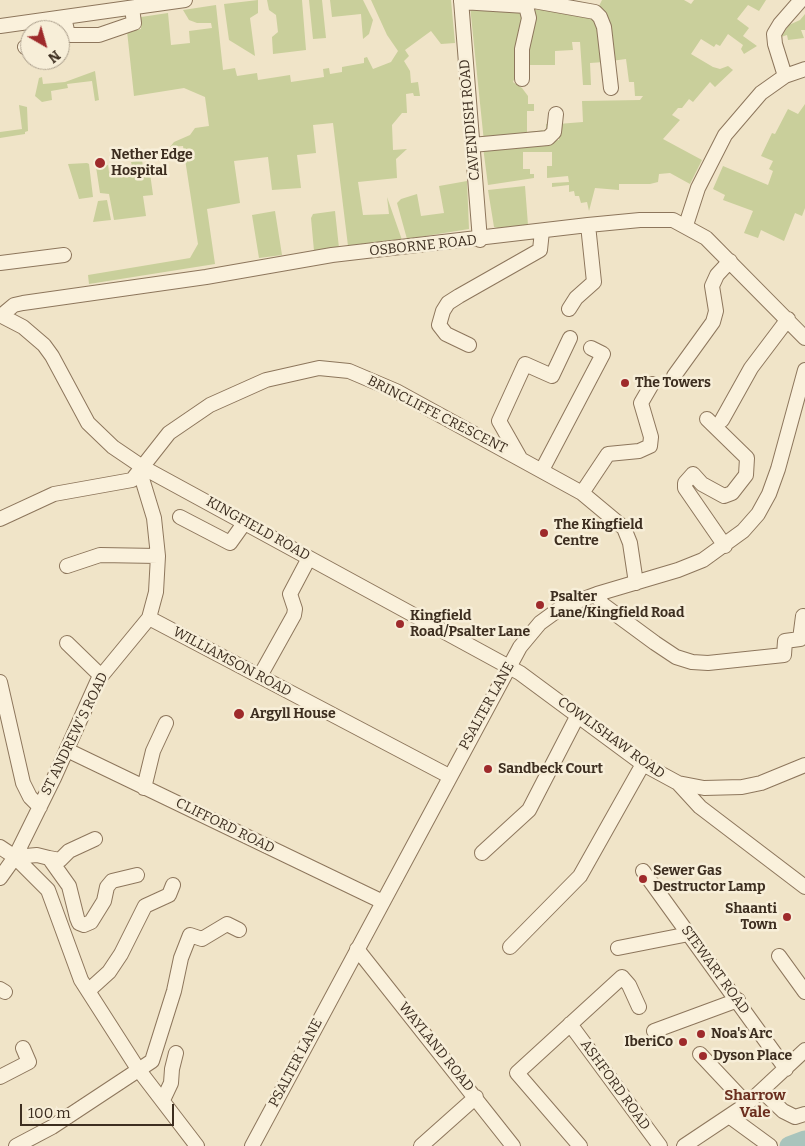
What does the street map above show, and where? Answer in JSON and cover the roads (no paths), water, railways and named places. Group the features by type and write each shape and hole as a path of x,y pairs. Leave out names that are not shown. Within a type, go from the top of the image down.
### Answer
{"street":[{"path":"0,26 186,0"},
{"path":"528,0 596,12 604,27 611,88"},
{"path":"461,1 526,6 529,18 522,49 522,79"},
{"name":"CAVENDISH ROAD","path":"461,1 480,240"},
{"path":"785,76 775,44 774,34 780,24 802,3"},
{"path":"70,36 99,35 134,23 132,8"},
{"path":"686,225 698,188 725,135 748,105 785,76 805,69"},
{"path":"472,145 548,138 554,132 556,114"},
{"name":"OSBORNE ROAD","path":"1,315 14,305 23,303 206,277 332,255 480,240 588,225 640,220 673,220 686,225 706,238 805,338"},
{"path":"569,309 576,298 594,282 588,225"},
{"path":"469,346 446,334 440,326 443,311 448,303 540,250 542,231"},
{"path":"0,263 64,255"},
{"path":"674,376 713,322 716,311 712,286 717,275 730,261"},
{"name":"KINGFIELD ROAD","path":"1,315 23,327 44,345 52,356 88,423 113,447 142,470 245,522 509,666"},
{"path":"722,420 751,368 788,319"},
{"path":"520,458 499,420 524,364 552,376 570,338"},
{"path":"542,470 603,354 591,348"},
{"name":"BRINCLIFFE CRESCENT","path":"142,470 169,433 210,405 266,380 319,368 349,370 396,391 582,493 624,528 630,543 636,583"},
{"name":"PSALTER LANE","path":"252,1146 449,776 525,640 547,617 576,600 678,570 702,560 725,546 743,531 758,514 769,494 778,469 805,370"},
{"path":"582,493 608,454 639,451 650,446 651,437 641,403 652,384"},
{"path":"707,418 747,458 746,475 732,493 724,496 702,484 693,474 685,483 685,488 725,546"},
{"path":"0,518 54,494 132,480 142,470"},
{"name":"ST ANDREW'S ROAD","path":"0,878 15,857 40,807 101,676 149,618 156,592 158,556 154,518 142,470"},
{"path":"180,517 230,543 245,522"},
{"path":"67,566 100,555 158,556"},
{"path":"260,676 294,614 295,609 290,594 309,558"},
{"path":"597,594 602,604 655,643 676,657 692,662 708,663 784,655 785,641 800,639 803,616"},
{"name":"WILLIAMSON ROAD","path":"149,618 449,776"},
{"path":"66,643 101,676"},
{"name":"COWLISHAW ROAD","path":"509,666 643,764 678,783 700,807 805,887"},
{"path":"1,684 23,783 30,797 40,807"},
{"path":"482,853 529,810 578,715"},
{"path":"144,788 153,751 166,723"},
{"name":"CLIFFORD ROAD","path":"67,750 383,902"},
{"path":"510,947 580,876 643,764"},
{"path":"678,783 704,788 742,787 761,783 805,765"},
{"path":"15,857 37,855 60,860 69,851 95,839"},
{"path":"1,848 15,857 48,890 81,980 138,1069 197,1146"},
{"path":"49,858 69,886 77,918 79,923 84,925 92,922 104,901 107,887 112,881 136,875"},
{"name":"STEWART ROAD","path":"643,871 738,1000 780,1049 786,1069"},
{"path":"88,991 109,972 121,954 145,906 169,895 173,885"},
{"path":"16,1146 52,1127 152,1061 174,991 181,958 190,935 202,939 227,924 239,930"},
{"path":"618,948 689,934"},
{"name":"WAYLAND ROAD","path":"357,950 476,1097 513,1146"},
{"path":"779,956 805,992"},
{"path":"580,1146 517,1073 622,977 629,984 639,1007"},
{"path":"654,1030 738,1000"},
{"name":"ASHFORD ROAD","path":"570,1024 660,1146"},
{"path":"0,1077 30,1062 23,1048"},
{"path":"684,1146 747,1104 805,1050"},
{"path":"163,1100 172,1082 172,1068 176,1053"},
{"path":"700,1054 747,1104"},
{"path":"762,1091 782,1111 795,1117 805,1114"},
{"path":"421,1146 476,1097"},
{"path":"729,1116 770,1146"}],"waterway":[{"path":"789,1146 805,1140"}],"place":[{"name":"Nether Edge Hospital","path":"100,163"},
{"name":"The Towers","path":"625,383"},
{"name":"The Kingfield Centre","path":"544,533"},
{"name":"Psalter Lane/Kingfield Road","path":"540,605"},
{"name":"Kingfield Road/Psalter Lane","path":"400,624"},
{"name":"Argyll House","path":"239,714"},
{"name":"Sandbeck Court","path":"488,769"},
{"name":"Sewer Gas Destructor Lamp","path":"643,879"},
{"name":"Shaanti Town","path":"787,917"},
{"name":"Noa's Arc","path":"701,1034"},
{"name":"IberiCo","path":"683,1042"},
{"name":"Dyson Place","path":"703,1056"}],"district":[{"name":"Sharrow Vale","path":"755,1104"}]}
